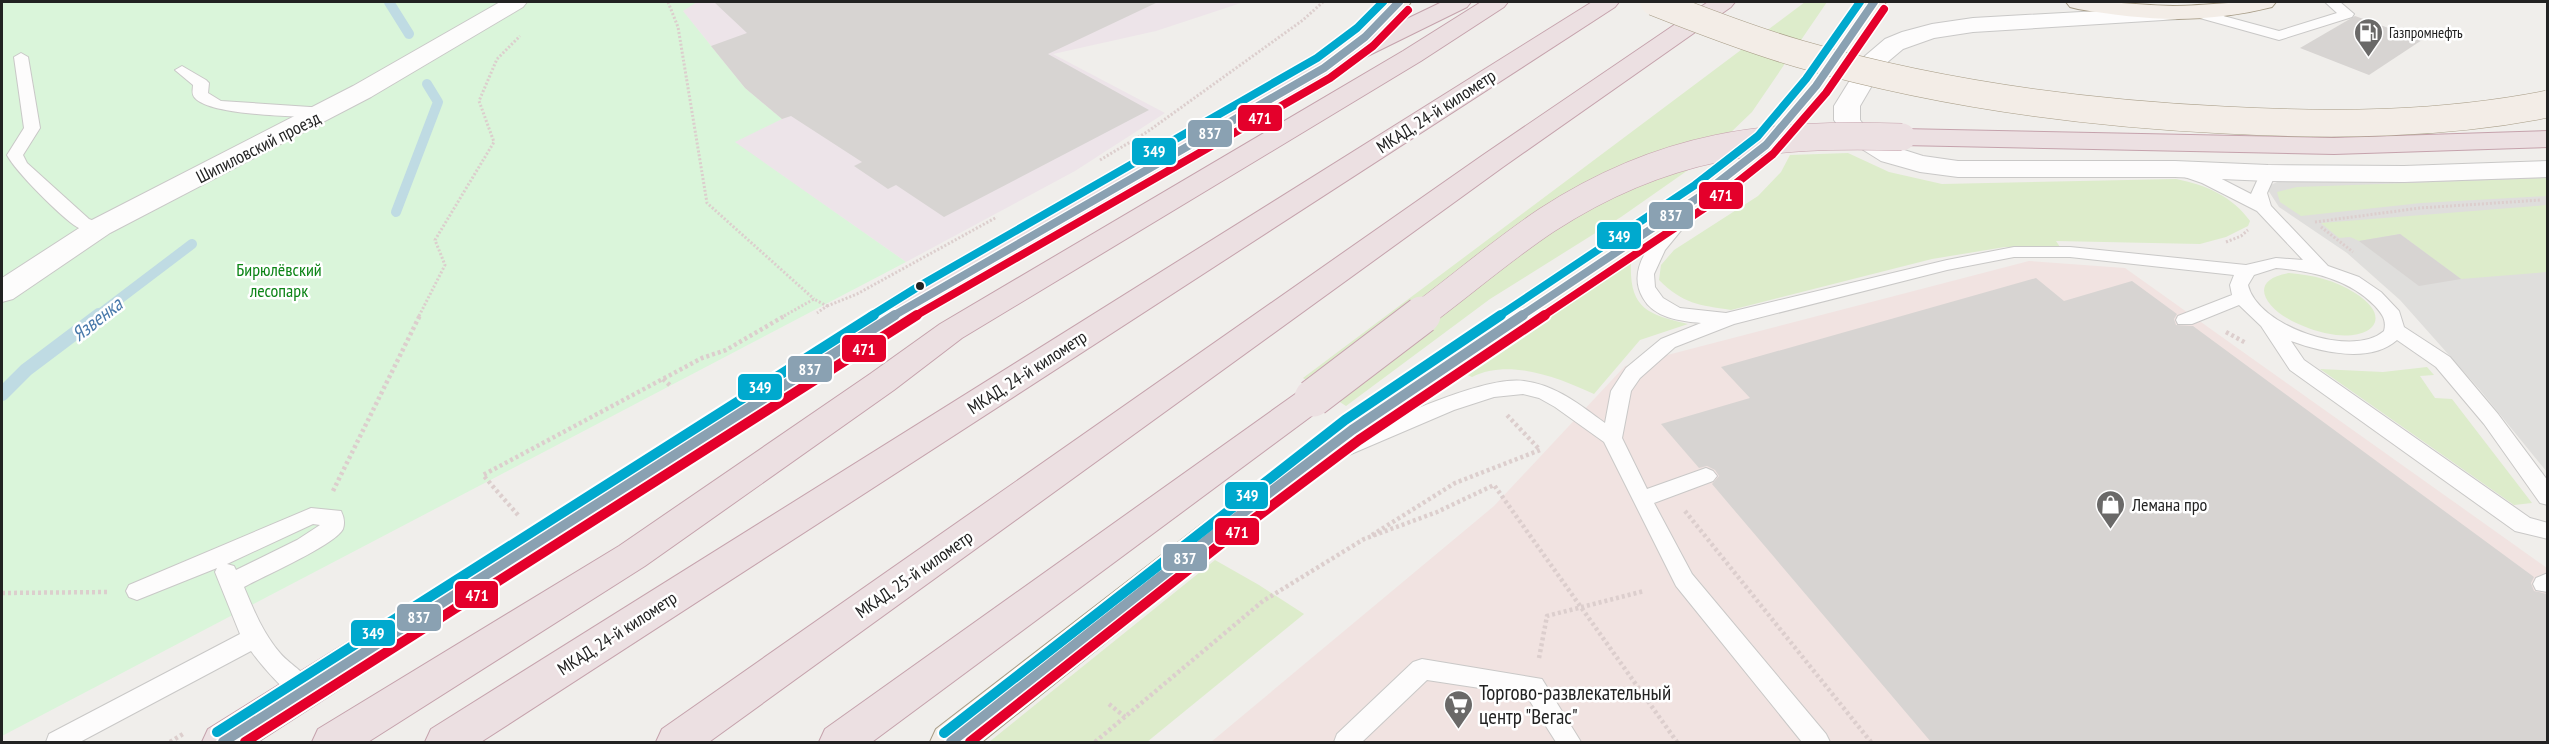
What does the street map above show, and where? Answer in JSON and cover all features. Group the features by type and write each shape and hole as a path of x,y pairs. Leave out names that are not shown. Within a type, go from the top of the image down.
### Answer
{"highway":[{"path":"223,742 922,298 1324,68 1459,2"},
{"path":"333,742 632,556 882,382 951,331 1412,56 1496,2"},
{"name":"МКАД, 24-й километр","path":"446,742 1607,2"},
{"name":"МКАД, 25-й километр","path":"677,742 1493,161 1723,2"},
{"path":"840,742 1313,398 1544,222 1582,197 1618,178 1667,160 1727,146 1770,140 1833,136 2334,146 2547,139"}],"main road":[{"path":"1324,68 1365,38 1399,2"},
{"path":"1654,2 1691,18 1778,48 1893,79 2081,111 2187,120 2370,123 2448,118 2547,104"},
{"path":"951,742 1215,534 1352,430 1702,195 1766,145 1816,86 1874,2"},
{"path":"2078,2 2151,12 2230,10 2264,2"}],"street":[{"name":"Шипиловский проезд","path":"2,292 98,229 325,112 469,32 515,2"},
{"path":"1991,2 1995,8 1995,16 1964,26 1911,37 1894,44 1881,53 1847,106 1847,120 1858,135 1891,155 1935,167 1958,169 2175,169 2268,173 2415,174 2547,169"},
{"path":"1964,26 2194,12"}],"lane":[{"path":"2194,12 2279,36 2347,15 2332,2"},
{"path":"21,57 32,128 15,155 20,165 83,223 98,229"},
{"path":"182,70 201,83 200,95 217,105 325,112"},
{"path":"2175,169 2208,179 2263,207 2321,269"},
{"path":"2263,207 2259,193 2268,173"},
{"path":"1702,195 1653,253 1643,274 1644,284 1656,303 1674,312 1728,319"},
{"path":"1612,438 1621,391 1633,373 1668,343 1728,319 1947,265 2014,252 2070,252 2246,271"},
{"path":"2276,263 2321,269 2341,276 2374,296 2390,313 2394,329 2389,339 2377,346 2359,349 2313,342 2290,334 2269,322 2253,310 2242,297 2239,287 2240,278 2246,271 2258,265 2276,263"},
{"path":"2192,318 2242,297"},
{"path":"2269,322 2297,365 2523,525 2547,531"},
{"path":"2394,329 2443,362 2491,419 2547,497"},
{"path":"1307,464 1447,405 1484,392 1516,387 1546,393 1612,438 1684,580 1817,742"},
{"path":"1641,499 1706,476"},
{"path":"137,591 311,516 333,517 333,527 305,546 232,582"},
{"path":"218,558 232,582 254,638 273,662 304,690"},
{"path":"58,742 254,638"},
{"path":"1346,742 1422,669 1533,686 1569,742"}],"path":[{"path":"668,2 678,27 707,203 814,299 827,306"},
{"path":"1096,162 1165,119 1303,20 1323,2"},
{"path":"311,516 333,491 445,265 435,240 494,142 479,101 497,59 520,36"},
{"path":"2360,257 2314,221 2420,208 2547,199"},
{"path":"817,313 827,306 857,294 1003,214"},
{"path":"483,475 702,358 726,350 814,299"},
{"path":"2192,318 2236,335 2254,348"},
{"path":"663,379 672,387"},
{"path":"1095,742 1263,601 1455,483 1540,450 1484,392"},
{"path":"1364,539 1437,512 1494,485 1677,742"},
{"path":"1668,489 1727,566 1871,742"},
{"path":"2,593 137,591"},
{"path":"1533,686 1547,615 1644,591"},
{"path":"1109,704 1125,717"}],"shaded area":[{"path":"697,2 1244,2 1156,31 1053,54 1165,113 1075,171 906,262 734,142 781,119 745,88 682,10"},
{"path":"2547,173 2547,472 2480,390 2400,300 2347,253 2279,207 2266,187 2291,176"},
{"name":"Лемана про","path":"2029,261 2125,268 2547,568 2547,742 1211,742 1494,506 1625,366"}],"green space":[{"name":"Бирюлёвский лесопарк","path":"2,2 697,2 683,11 745,88 782,119 735,142 906,262 2,736"},
{"path":"1805,2 1827,2 1752,112 1701,161 1621,217 1490,299 1346,406 1303,378"},
{"path":"1848,153 1889,172 1942,184 2176,179 2208,188 2227,198 2250,221 2248,226 2226,237 2200,244 2056,241 2060,247 2005,247 1932,259 1731,310 1710,307 1684,299 1659,280 1661,265 1674,250 1758,196 1781,172 1790,155"},
{"path":"2547,178 2547,196 2421,203 2301,216 2280,202 2277,192 2297,187"},
{"path":"2547,205 2547,272 2461,279 2400,234 2359,241 2350,237 2339,238 2321,223"},
{"path":"1631,261 1633,289 1643,306 1661,317 1688,324 1640,340 1594,394 1534,372 1502,369 1472,377 1465,374"},
{"path":"2289,273 2324,279 2355,293 2373,310 2376,317 2374,324 2369,330 2361,333 2336,335 2314,330 2282,315 2268,302 2264,288 2268,281 2276,276"},
{"path":"2427,367 2434,375 2420,376 2435,398 2452,399 2532,503 2514,505 2320,369 2383,372"},
{"path":"1215,560 1304,614 1147,742 989,742"}],"building":[{"path":"714,2 1158,2 1048,54 1149,110 944,217 896,185 888,189 854,166 862,162 791,116 782,119 745,88 711,46 747,33"},
{"path":"2355,16 2422,40 2369,75 2300,48"},
{"path":"2400,234 2461,279 2419,286 2359,241"},
{"name":"Лемана про","path":"2036,278 2064,301 2132,281 2177,314 2174,319 2176,325 2193,326 2534,577 2531,583 2534,591 2547,594 2547,742 1931,742 1712,484 1719,476 1715,470 1707,466 1699,468 1661,424 1750,398 1721,367"}],"waterway":[{"name":"Язвенка","path":"389,2 409,34"},
{"path":"396,212 438,102 427,84"},
{"name":"Язвенка","path":"97,316 192,244"},
{"name":"Язвенка","path":"2,394 26,370 99,315"}],"transit line":[{"name":"349","path":"217,732 916,288 1317,58 1357,28 1383,2"},
{"name":"837","path":"223,742 922,298 1324,68 1365,37 1399,2"},
{"name":"349","path":"944,733 1345,420 1695,185 1758,136 1806,79 1860,2"},
{"name":"837","path":"951,742 1215,534 1352,430 1702,195 1766,145 1816,86 1874,2"},
{"name":"471","path":"970,742 1222,543 1359,440 1709,205 1773,154 1826,93 1884,9"},
{"name":"471","path":"245,742 928,308 1330,78 1373,46 1408,10"}],"place":[{"name":"Газпромнефть","path":"2368,58"},
{"name":"Лемана про","path":"2111,530"},
{"name":"Торгово-развлекательный центр \"Вегас\"","path":"1458,730"}]}
